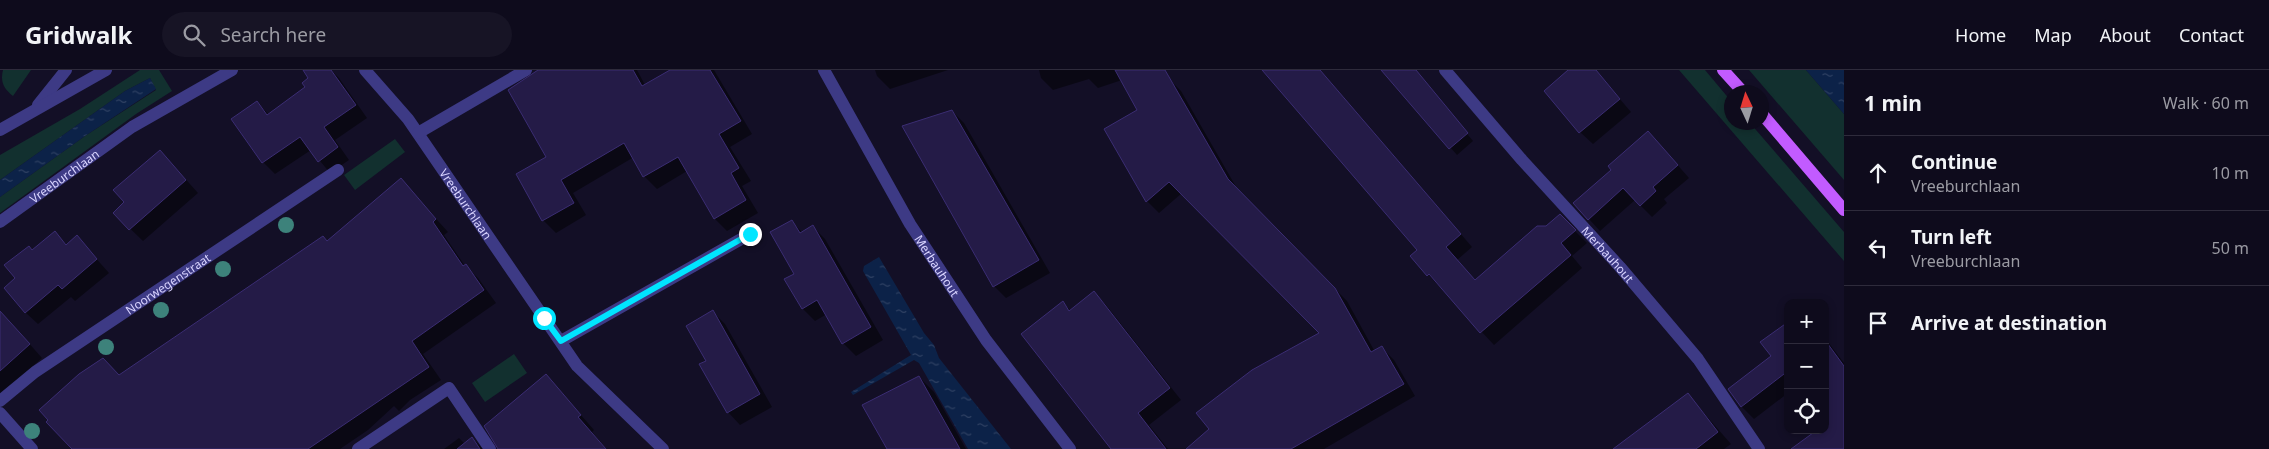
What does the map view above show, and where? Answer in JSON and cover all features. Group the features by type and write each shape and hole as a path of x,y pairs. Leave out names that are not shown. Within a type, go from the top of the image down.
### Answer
{"main road":[{"path":"1723,70 1737,85"},
{"path":"1769,122 1844,210"}],"street":[{"path":"35,109 66,70"},
{"path":"0,130 106,70"},
{"name":"Vreeburchlaan","path":"0,222 132,127 232,70"},
{"name":"Vreeburchlaan","path":"365,70 408,119 577,366 663,449"},
{"path":"418,133 526,70"},
{"name":"Merbauhout","path":"824,70 910,224 986,340 1070,449"},
{"name":"Merbauhout","path":"1445,70 1522,160 1620,267 1698,359 1760,449"},
{"name":"Noorwegenstraat","path":"0,401 36,372 338,170"},
{"path":"561,341 750,234"},
{"path":"358,449 449,388 490,449"},
{"path":"0,413 32,449"}],"green space":[{"path":"3,70 31,70 13,96 4,85 2,78"},
{"path":"140,70 159,70 172,91 136,114 0,213 0,197 85,136 156,90 150,78 125,91 0,180 0,155 80,109"},
{"path":"1679,70 1705,70 1724,93 1724,122"},
{"path":"1749,70 1806,70 1844,114 1844,180 1769,93 1769,85 1762,85"},
{"path":"1731,130 1756,130 1844,232 1844,261"},
{"path":"395,139 405,152 355,190 344,175"},
{"path":"514,354 527,373 485,402 472,383"}],"water":[{"path":"1806,70 1844,70 1844,114"},
{"path":"150,78 156,89 85,136 0,197 0,180 125,91"},
{"path":"879,257 924,333 934,345 939,358 1011,449 968,449 919,363 914,360 853,395 851,392 911,355 863,271 864,266"}],"building":[{"path":"303,70 331,70 356,105 324,127 338,147 318,162 300,137 262,163 231,119 257,101 267,115 305,87 302,83 308,78"},
{"path":"538,70 633,70 642,86 670,70 710,70 741,121 719,134 739,168 731,173 746,200 714,219 678,157 643,177 624,143 561,180 574,203 542,221 516,174 546,157 508,90"},
{"path":"1115,70 1165,70 1228,179 1335,288 1371,352 1382,346 1404,384 1291,449 1186,449 1209,429 1196,413 1252,370 1319,333 1169,182 1146,202 1104,129 1137,110"},
{"path":"1262,70 1320,70 1461,234 1446,247 1475,280 1537,226 1546,226 1560,214 1576,230 1561,243 1571,255 1480,333 1429,274 1427,276 1410,256 1417,250"},
{"path":"1381,70 1416,70 1468,133 1449,149"},
{"path":"1568,70 1596,70 1620,99 1579,133 1544,91"},
{"path":"952,110 1039,260 993,287 902,126"},
{"path":"1648,131 1678,165 1653,187 1656,191 1640,206 1623,188 1588,220 1573,203 1611,170 1608,166"},
{"path":"160,150 186,180 129,230 113,213 124,202 113,190"},
{"path":"401,178 436,219 433,222 463,266 466,264 484,290 412,341 429,367 308,449 72,449 46,422 48,420 39,410 79,374 103,358 119,375 323,236 327,241"},
{"path":"792,220 800,233 813,225 871,327 842,344 817,300 802,309 784,279 794,274 770,232"},
{"path":"55,231 66,245 77,235 97,259 62,289 58,285 25,313 4,288 15,278 4,265 29,246 32,250"},
{"path":"1094,291 1170,388 1138,413 1166,449 1111,449 1021,334 1063,301 1069,311"},
{"path":"713,310 760,394 727,413 699,364 706,361 686,326"},
{"path":"0,311 30,344 0,371"},
{"path":"1784,325 1784,374 1741,407 1728,389 1771,356 1760,342"},
{"path":"1829,345 1844,366 1844,449 1791,449 1812,434 1829,434"},
{"path":"546,374 581,415 578,417 606,449 498,449 484,426"},
{"path":"919,376 960,449 887,449 862,405"},
{"path":"1688,393 1718,432 1696,449 1613,449"},
{"path":"472,437 480,449 457,449"}],"route":[{"path":"544,318 561,341 750,234"}]}
